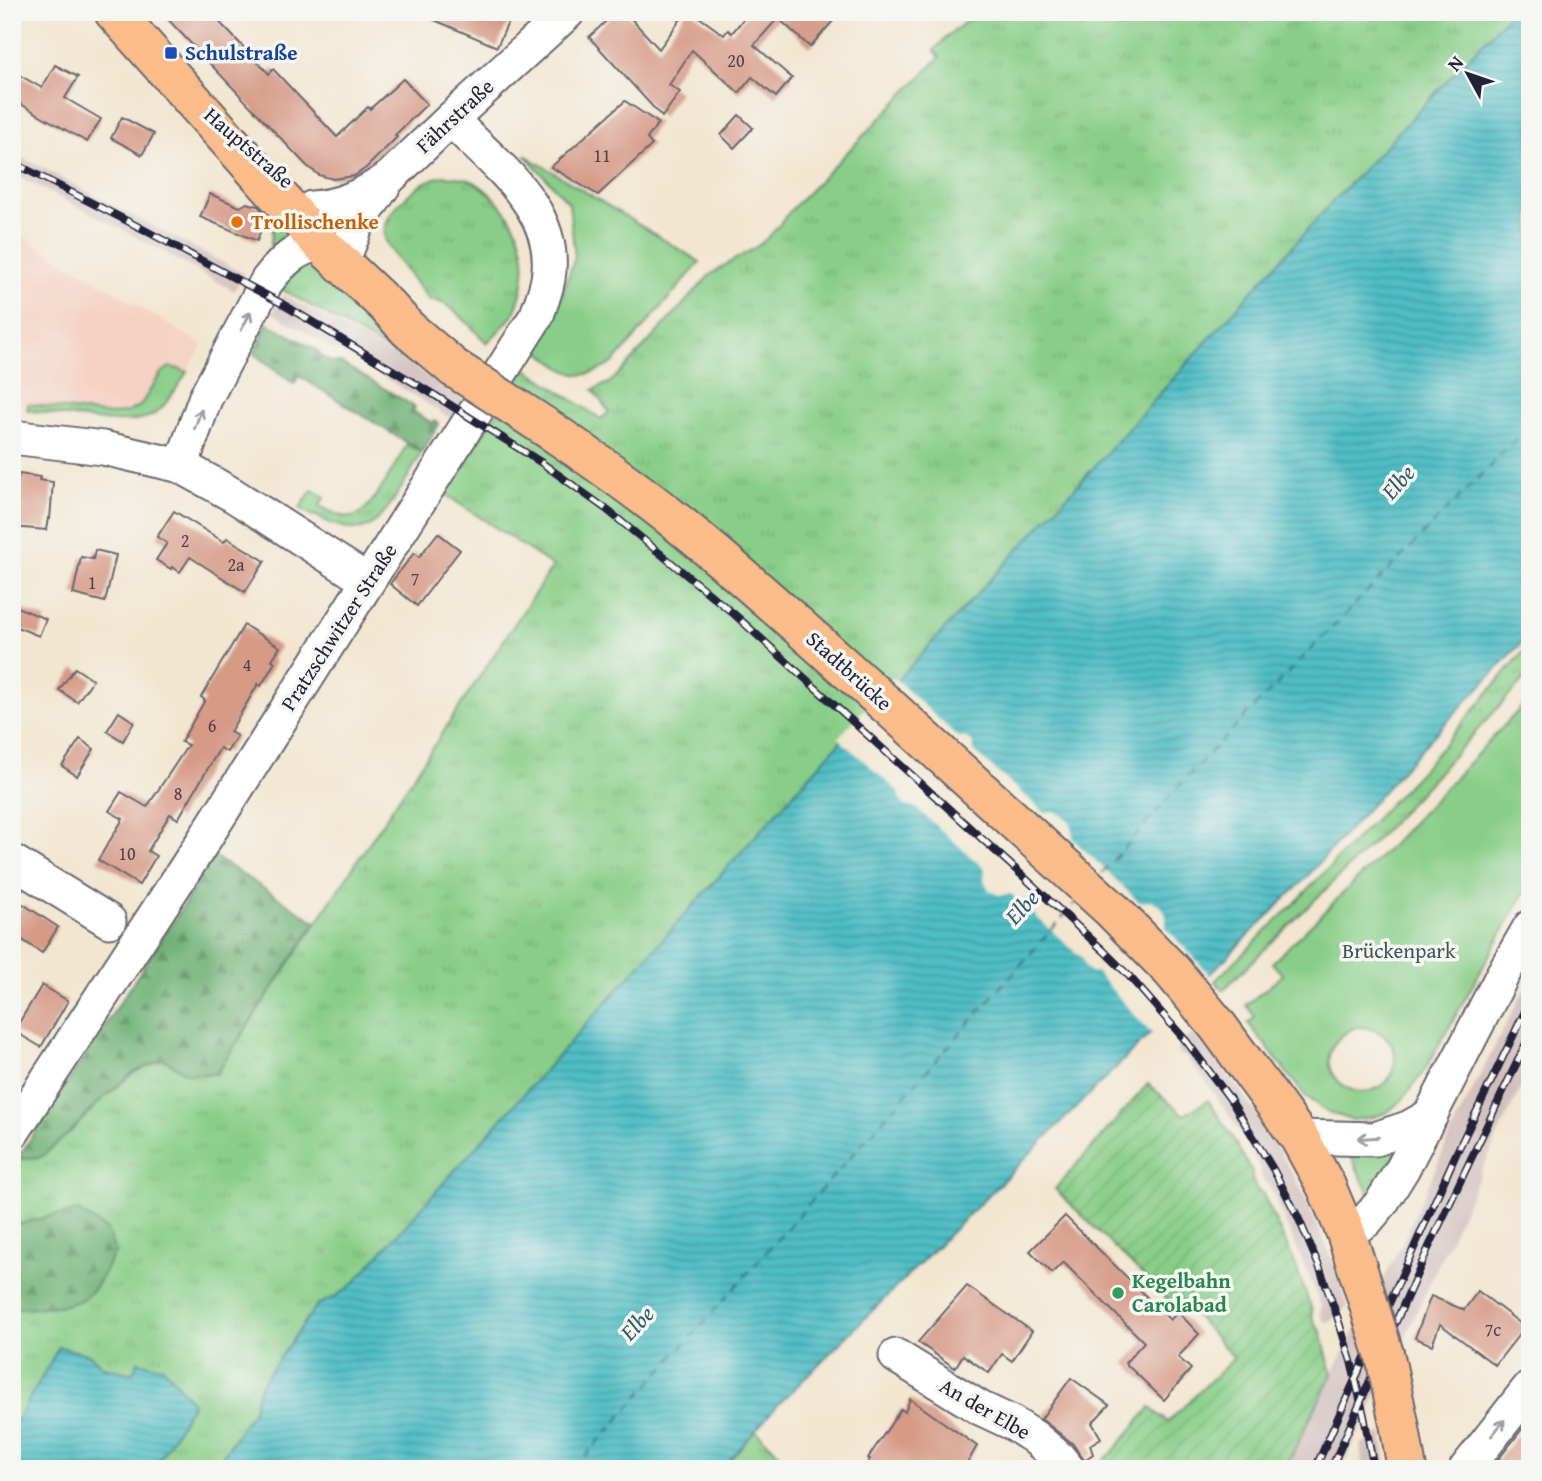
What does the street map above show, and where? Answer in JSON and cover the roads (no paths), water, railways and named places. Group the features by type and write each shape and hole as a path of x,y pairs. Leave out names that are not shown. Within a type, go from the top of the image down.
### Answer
{"main road":[{"name":"Hauptstraße","path":"114,12 188,95 299,191 326,235 387,306"},
{"name":"Stadtbrücke","path":"387,306 416,336 454,368 573,446 677,522 749,583 1082,881 1172,971 1209,1016 1298,1137 1326,1186 1346,1233 1385,1357 1407,1469"}],"street":[{"name":"Fährstraße","path":"388,179 358,225 326,235 330,207 364,195 388,179 559,21"},
{"name":"Pratzschwitzer Straße","path":"12,1133 195,854 537,315 548,280 550,260 546,235 535,210 520,189 451,119"},
{"path":"181,466 205,399 267,281 293,254 326,235"},
{"path":"12,437 103,447 181,466 233,495 368,581"},
{"path":"12,861 109,921"},
{"path":"1346,1233 1366,1221 1404,1168 1530,927"},
{"path":"1298,1137 1374,1139 1408,1128 1431,1115"},
{"name":"An der Elbe","path":"895,1356 980,1408 1034,1437 1069,1469"},
{"path":"1466,1469 1530,1387"}],"water":[{"name":"Elbe","path":"1512,12 1530,12 1530,634 1420,750 1302,882 774,1409 722,1469 214,1469 252,1412 260,1386 317,1305 352,1285 831,752 1075,488 1326,209"},
{"path":"59,1347 90,1355 103,1367 132,1374 138,1362 163,1367 193,1403 154,1469 12,1469 12,1429"}],"railway":[{"path":"12,162 279,302 542,463 606,509 734,614 1104,951 1187,1042 1230,1099 1273,1169 1298,1217 1337,1316 1351,1361 1374,1469"},
{"path":"1315,1469 1456,1154 1530,1001"},
{"path":"1331,1469 1428,1249 1530,1035"}],"place":[{"name":"Schulstraße","path":"171,53"},
{"name":"Trollischenke","path":"237,222"},
{"name":"Kegelbahn Carolabad","path":"1118,1293"}],"park label":[{"name":"Brückenpark","path":"1399,951"}]}
